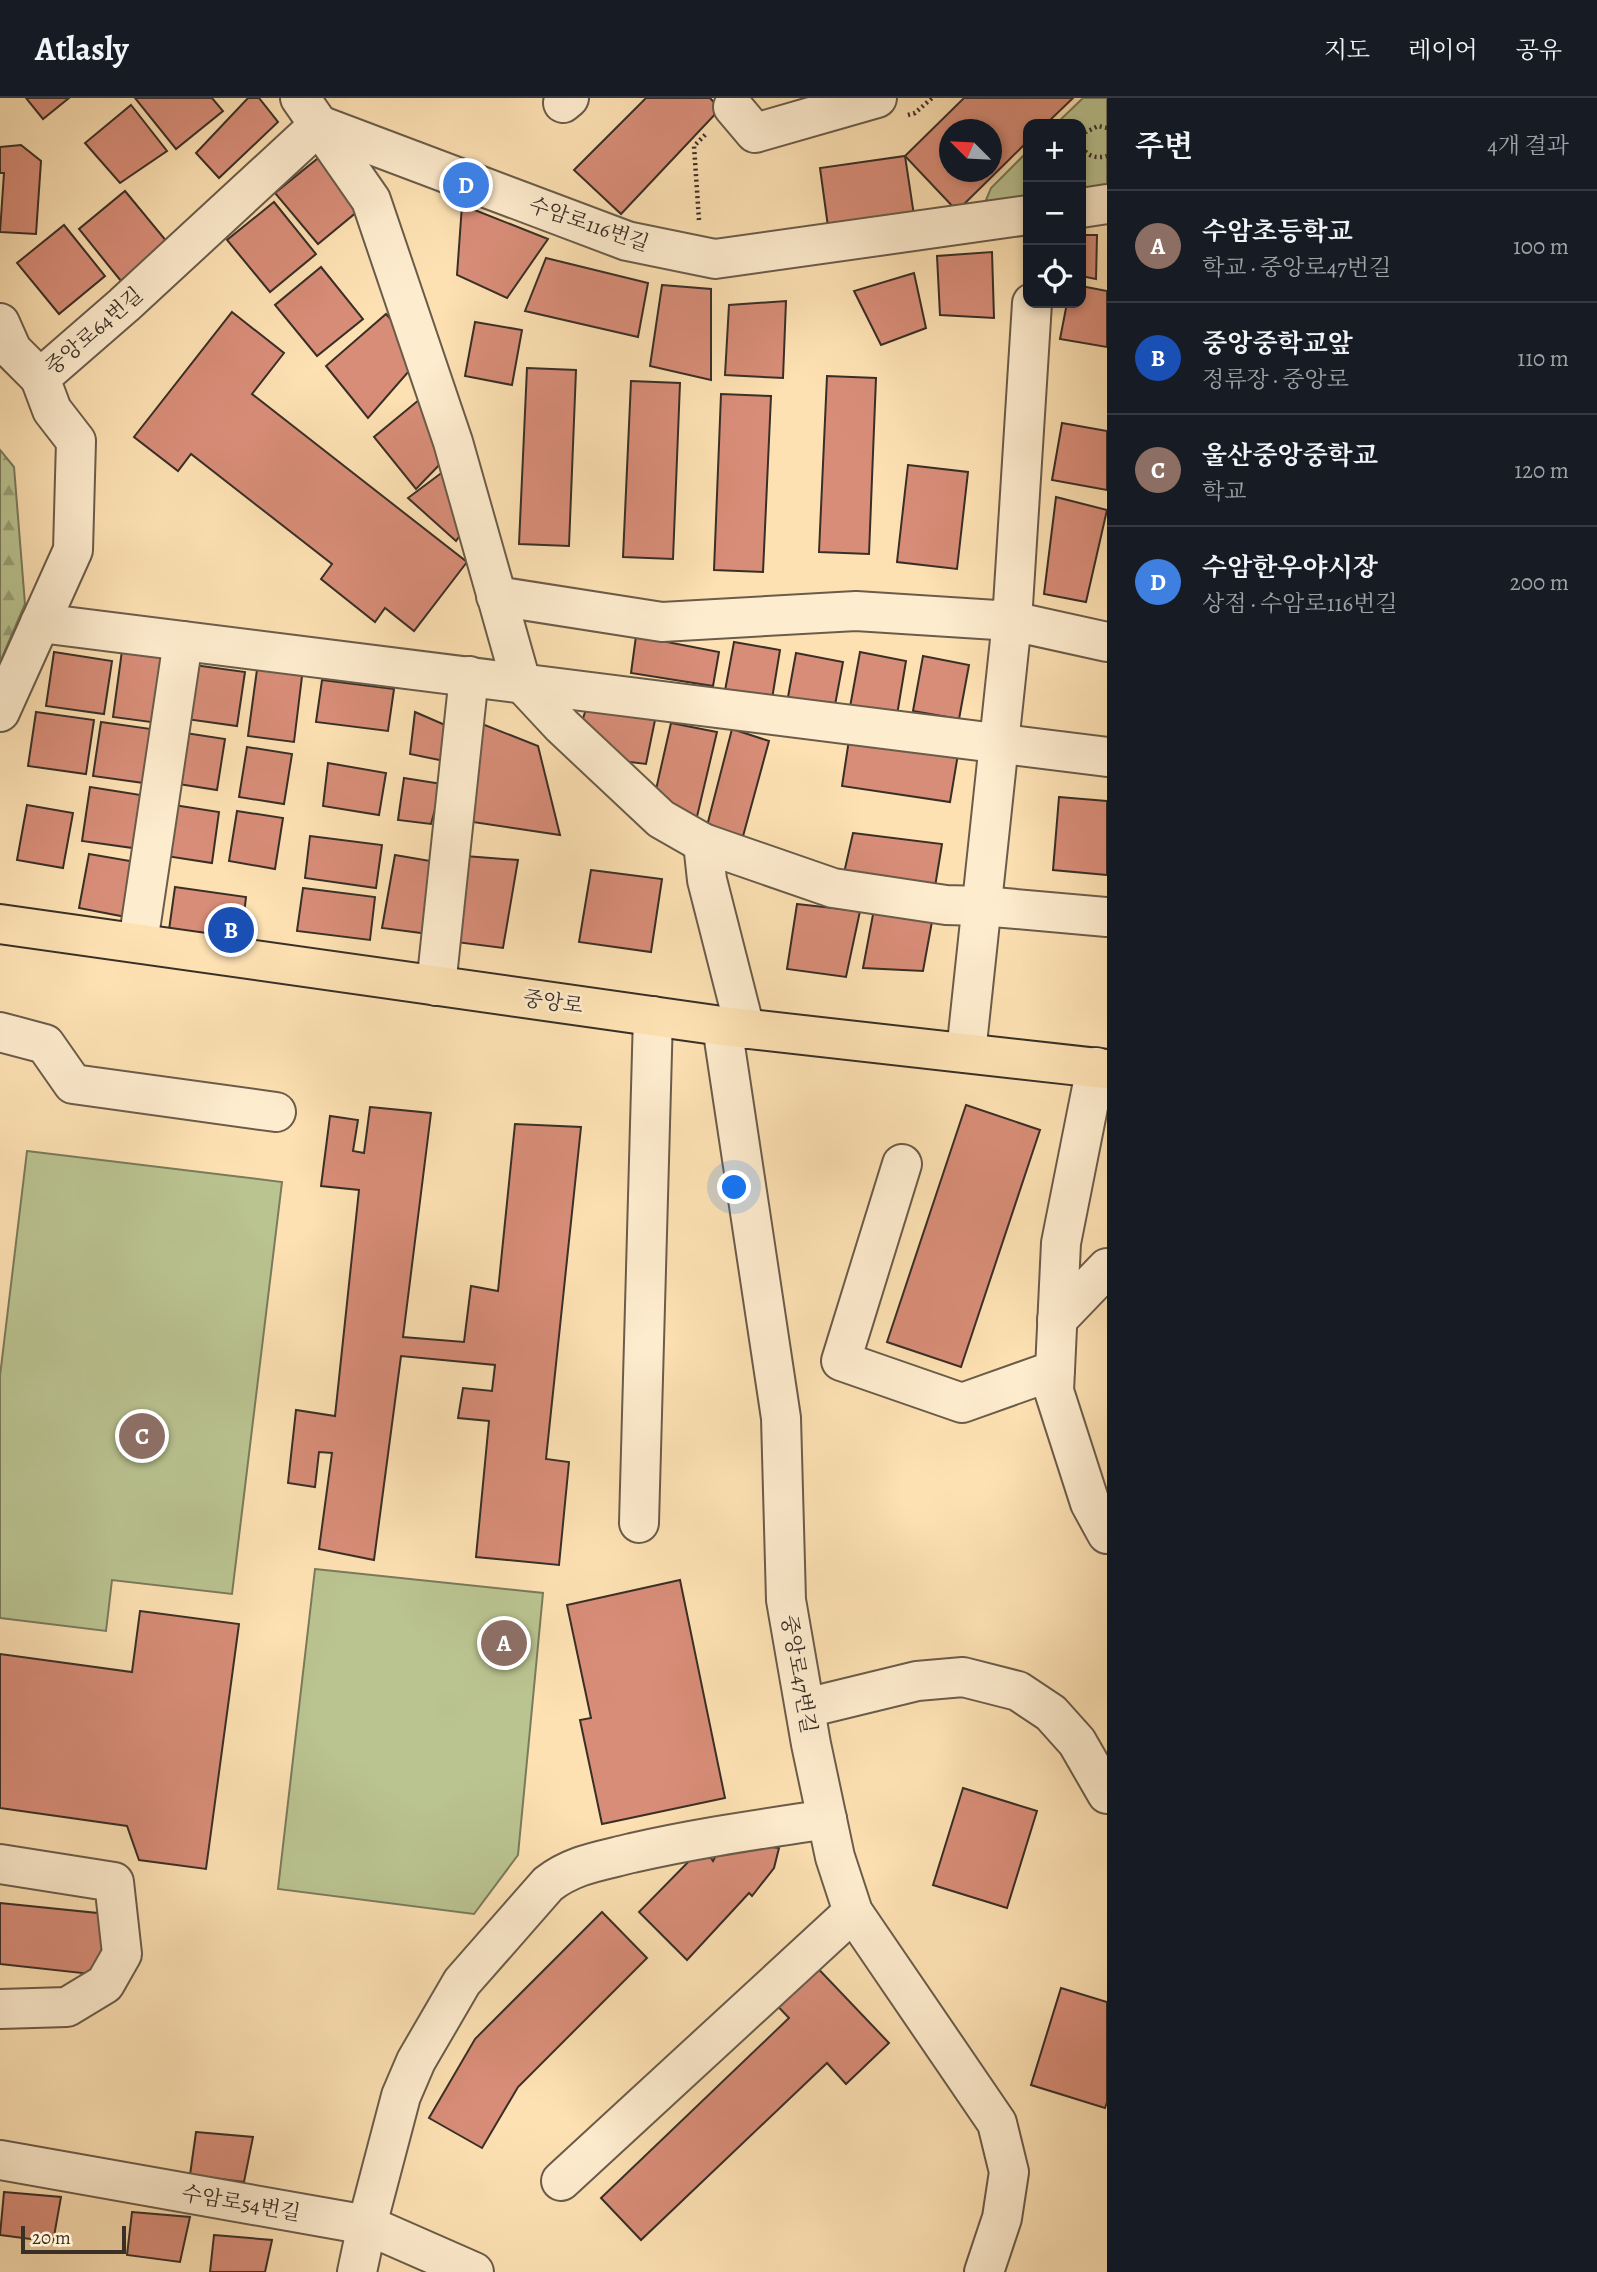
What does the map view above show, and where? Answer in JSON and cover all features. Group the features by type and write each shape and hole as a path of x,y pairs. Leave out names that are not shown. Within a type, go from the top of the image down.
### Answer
{"main road":[{"name":"중앙로","path":"0,924 733,1028 1101,1068"}],"street":[{"path":"733,107 755,133 877,98"},
{"path":"309,112 371,200 453,442 521,682 562,726 661,819 703,843 833,888 946,905 1107,917"},
{"name":"수암로116번길","path":"309,112 627,241 715,259 1023,216"},
{"name":"중앙로64번길","path":"0,712 73,550 76,441 52,410 40,378 124,305 309,112"},
{"path":"1086,207 1107,204"},
{"path":"966,1053 1012,621 1032,308"},
{"path":"0,323 12,350 40,378"},
{"path":"496,596 662,622 856,611 1012,621 1107,642"},
{"path":"40,624 1107,757"},
{"path":"138,943 183,641"},
{"path":"436,986 468,676"},
{"name":"중앙로47번길","path":"703,843 733,1028 781,1418 786,1600 811,1744 835,1857 853,1912 997,2123 1009,2172 1002,2218 984,2272"},
{"path":"639,1523 653,1016"},
{"path":"0,1032 45,1044 73,1084 276,1112"},
{"path":"1101,1068 1061,1242 1054,1391 1090,1503 1107,1534"},
{"path":"902,1164 841,1361 962,1403 1055,1370"},
{"path":"1057,1320 1107,1268"},
{"path":"806,1708 917,1681 963,1677 1018,1691 1051,1713 1077,1742 1107,1794"},
{"path":"357,2272 401,2096 416,2061 462,1982 548,1884 564,1872 582,1865 656,1847 827,1819"},
{"path":"0,1864 114,1882 122,1954 106,1984 67,2007 0,2009"},
{"path":"561,2181 853,1912"},
{"name":"수암로54번길","path":"0,2160 367,2225 474,2272"}],"path":[{"path":"701,256 694,146 733,107"},
{"path":"1107,128 1098,126 1086,132 1081,144 1087,153 1095,157 1107,156"}],"green space":[{"path":"1083,98 1107,98 1107,186 1086,191 1086,119 1061,119"},
{"path":"1023,156 1023,205 1010,208 986,200 991,188 997,182 1002,182 1002,177"},
{"path":"0,450 14,467 25,604 0,662"},
{"path":"27,1151 282,1182 232,1594 112,1580 106,1631 0,1618 0,1376"},
{"path":"315,1569 543,1593 518,1855 474,1914 278,1889"}],"building":[{"path":"26,98 69,98 43,119"},
{"path":"135,98 212,98 223,111 176,149"},
{"path":"248,98 259,98 278,122 219,178 196,153"},
{"path":"646,98 710,98 720,109 621,214 574,170"},
{"path":"964,98 1073,98 1051,119 1023,119 1023,146 1002,167 1002,119 943,119"},
{"path":"131,105 167,151 120,183 85,143"},
{"path":"939,123 939,182 986,182 957,211 905,156"},
{"path":"21,145 41,161 36,234 0,232 4,173 0,173 0,147"},
{"path":"322,155 364,206 318,244 275,193"},
{"path":"905,156 915,222 829,234 820,168"},
{"path":"125,191 168,243 121,281 79,229"},
{"path":"274,202 316,254 270,292 227,240"},
{"path":"462,205 548,239 507,298 457,275"},
{"path":"64,225 105,276 59,314 17,263"},
{"path":"1086,235 1097,235 1096,279 1086,277"},
{"path":"992,252 994,318 940,315 937,256"},
{"path":"546,258 648,283 638,337 525,311"},
{"path":"321,267 363,319 317,356 275,305"},
{"path":"914,273 926,328 881,345 854,291"},
{"path":"662,285 711,289 711,380 650,366"},
{"path":"1086,287 1107,291 1107,347 1060,339 1066,308 1086,308"},
{"path":"786,301 783,378 725,375 729,305"},
{"path":"232,312 284,353 252,394 467,562 414,631 385,608 375,622 321,579 332,564 191,454 178,471 134,437"},
{"path":"386,314 423,355 368,418 326,366"},
{"path":"475,322 522,330 512,385 465,376"},
{"path":"527,368 576,370 569,546 519,544"},
{"path":"827,376 876,378 869,554 819,552"},
{"path":"631,381 680,383 673,559 623,557"},
{"path":"721,394 771,396 763,572 714,570"},
{"path":"420,399 446,458 416,489 374,437"},
{"path":"1062,423 1107,431 1107,490 1052,480"},
{"path":"908,465 968,472 957,569 897,562"},
{"path":"444,471 465,528 456,541 408,498"},
{"path":"1056,497 1107,510 1086,602 1044,594"},
{"path":"636,636 719,652 713,686 631,673"},
{"path":"734,642 780,650 771,705 724,696"},
{"path":"123,643 168,648 158,723 113,717"},
{"path":"54,652 112,661 104,714 46,706"},
{"path":"860,652 906,661 897,715 850,707"},
{"path":"796,653 843,662 833,716 786,708"},
{"path":"923,656 969,665 959,719 913,711"},
{"path":"258,662 303,668 294,742 248,736"},
{"path":"187,664 245,672 237,726 179,718"},
{"path":"322,680 394,689 388,731 316,722"},
{"path":"586,709 655,720 646,764 606,759 578,734"},
{"path":"36,712 94,720 86,774 28,766"},
{"path":"415,712 452,728 454,763 410,754"},
{"path":"472,720 538,746 560,835 459,820"},
{"path":"101,722 158,730 151,784 93,776"},
{"path":"671,723 717,732 696,821 655,794"},
{"path":"732,729 769,741 742,840 707,826"},
{"path":"179,732 225,739 217,790 172,783"},
{"path":"850,733 959,748 950,802 842,786"},
{"path":"247,747 292,754 284,804 239,797"},
{"path":"328,763 386,773 379,815 323,806"},
{"path":"404,778 442,784 431,824 398,820"},
{"path":"90,787 147,796 140,849 82,841"},
{"path":"1059,797 1107,801 1107,875 1053,870"},
{"path":"27,805 73,813 63,868 17,860"},
{"path":"174,805 219,812 212,863 166,856"},
{"path":"237,811 283,818 275,869 229,861"},
{"path":"853,833 942,844 933,899 842,882"},
{"path":"310,836 382,845 376,888 305,878"},
{"path":"89,854 136,862 126,917 79,908"},
{"path":"395,855 442,863 437,935 382,928"},
{"path":"465,856 518,860 503,948 448,941"},
{"path":"591,870 662,879 651,952 579,942"},
{"path":"175,887 246,897 241,939 169,930"},
{"path":"303,888 375,897 370,940 297,931"},
{"path":"797,904 860,911 846,977 787,969"},
{"path":"874,909 933,916 923,971 863,968"},
{"path":"966,1105 1040,1130 961,1367 887,1342"},
{"path":"370,1107 431,1113 403,1337 464,1342 471,1286 498,1291 515,1124 581,1127 546,1459 569,1462 559,1565 476,1557 489,1421 458,1418 463,1388 492,1391 495,1365 401,1356 374,1560 319,1549 332,1453 319,1452 315,1487 288,1483 296,1410 335,1416 359,1190 321,1186 330,1116 358,1120 353,1151 364,1153"},
{"path":"680,1580 725,1798 602,1824 580,1720 591,1718 567,1605"},
{"path":"140,1611 239,1624 206,1869 139,1860 127,1826 0,1808 0,1654 132,1672"},
{"path":"963,1788 1037,1811 1007,1908 933,1885"},
{"path":"741,1843 779,1848 774,1868 752,1896 749,1893 687,1960 639,1912 694,1856 706,1850 713,1861 721,1846"},
{"path":"0,1903 107,1914 100,1975 0,1964"},
{"path":"602,1912 647,1958 518,2087 482,2148 429,2118 475,2039"},
{"path":"808,1958 889,2043 846,2084 827,2063 641,2240 601,2198 789,2018 768,1996"},
{"path":"1061,1988 1107,2002 1105,2108 1031,2085"},
{"path":"196,2132 253,2137 244,2182 190,2175"},
{"path":"4,2192 61,2197 53,2242 0,2235"},
{"path":"132,2212 190,2217 180,2262 127,2255"},
{"path":"214,2235 272,2240 265,2272 210,2272"}],"place":[{"name":"수암한우야시장","path":"466,185"},
{"name":"중앙중학교앞","path":"231,930"},
{"name":"울산중앙중학교","path":"142,1436"},
{"name":"수암초등학교","path":"504,1643"}]}
